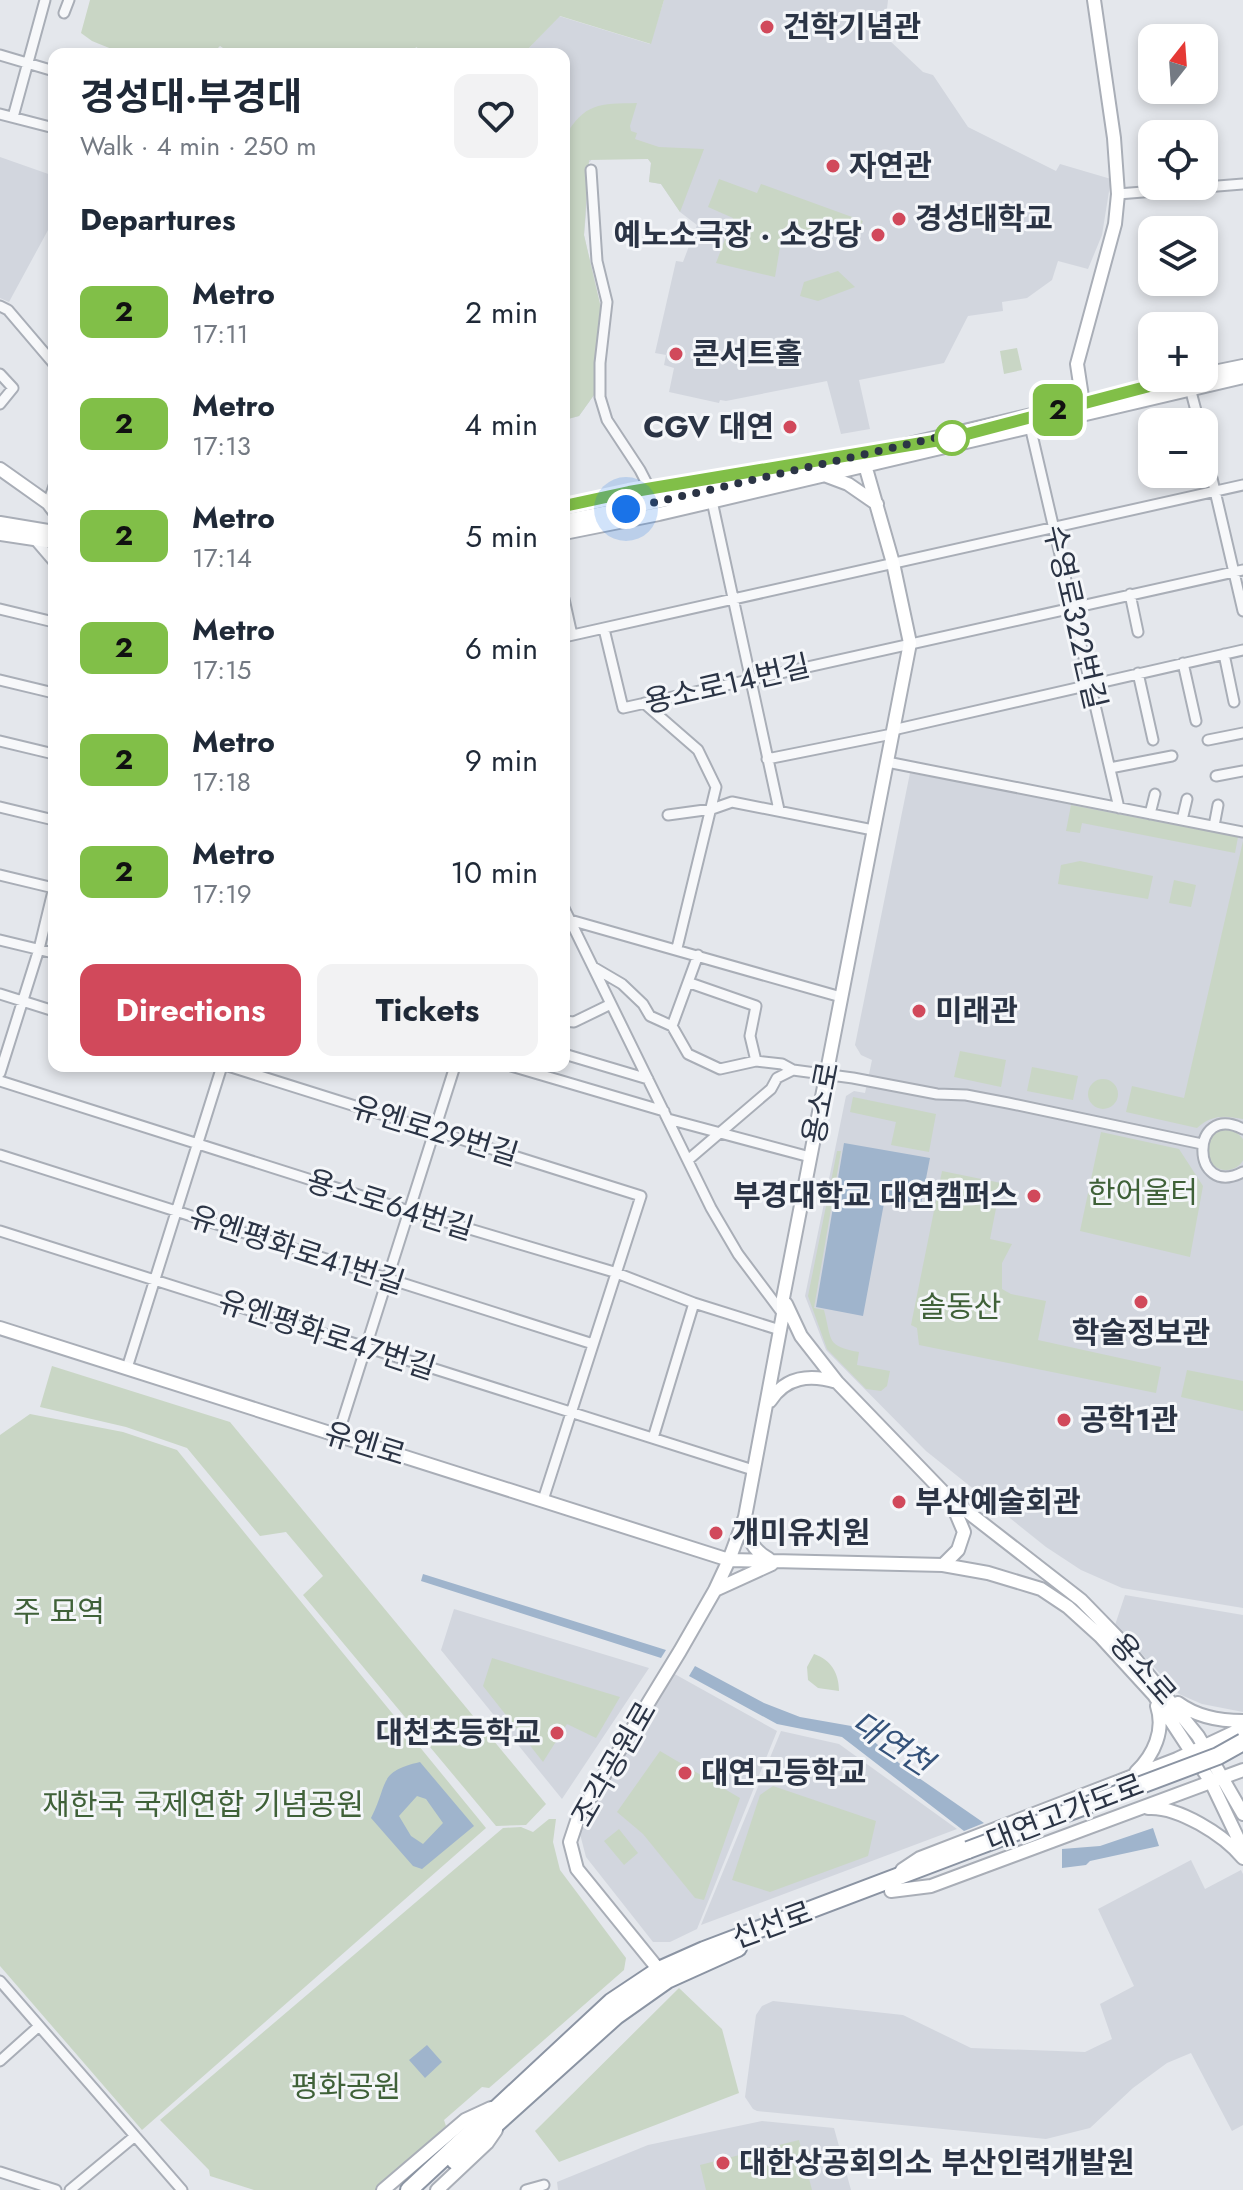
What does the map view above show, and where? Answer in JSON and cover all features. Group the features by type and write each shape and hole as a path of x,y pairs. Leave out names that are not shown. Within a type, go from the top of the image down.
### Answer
{"highway":[{"name":"대연고가도로","path":"888,1886 1218,1756 1243,1742"},
{"name":"대연고가도로","path":"970,1854 1222,1765 1243,1753"},
{"name":"신선로","path":"502,2109 611,2002 659,1970 704,1950 888,1886"},
{"path":"409,2190 616,2016 667,1980 888,1886"},
{"path":"425,2190 502,2109"}],"main road":[{"path":"1084,409 1077,364 1115,224 1118,194 1114,138 1094,0"},
{"path":"1218,371 1243,366"},
{"path":"1218,380 1243,377"},
{"path":"570,520 1153,392"},
{"path":"570,532 1030,426 1084,409"},
{"name":"용소로","path":"865,465 893,563 910,643 783,1298 801,1336 837,1382 946,1495 1081,1600 1120,1640 1169,1697 1214,1775"},
{"path":"0,469 48,505"},
{"path":"822,475 848,484 877,504"},
{"path":"0,523 48,531"},
{"path":"0,534 48,542"},
{"path":"783,1298 783,1314 745,1517 758,1554 775,1562 943,1565 958,1550 964,1532 959,1515 946,1495"},
{"name":"유엔로","path":"0,1328 729,1560 775,1562"},
{"path":"765,1408 777,1390 788,1382 819,1376 837,1382"},
{"name":"조각공원로","path":"659,1970 577,1869 570,1842 578,1818 715,1590 745,1517"},
{"path":"715,1590 775,1562"},
{"name":"용소로","path":"943,1565 988,1573 1041,1589 1068,1607 1100,1636 1199,1750"},
{"path":"1131,1777 1144,1765 1158,1735 1161,1719 1154,1695"},
{"path":"1169,1697 1200,1715 1218,1720 1243,1721"},
{"path":"888,1886 920,1858 1199,1750 1243,1728"},
{"path":"888,1886 931,1886 1141,1808 1214,1775 1243,1770"},
{"path":"1214,1775 1220,1799 1243,1849"},
{"path":"1214,1775 1243,1814"},
{"path":"1212,1832 1220,1799"},
{"path":"1141,1808 1158,1807 1196,1822 1243,1858"},
{"path":"383,2190 465,2120 502,2109"},
{"path":"437,2190 487,2143 502,2109"}],"street":[{"path":"13,117 45,0"},
{"path":"64,13 69,0"},
{"path":"0,55 48,69"},
{"path":"0,114 48,126"},
{"path":"591,170 597,261 607,302 600,363 600,397 607,420 640,470 657,503"},
{"path":"1118,194 1243,184"},
{"path":"3,311 48,358"},
{"path":"0,374 13,388 0,404"},
{"name":"수영로322번길","path":"1030,426 1119,808"},
{"path":"570,636 1243,485"},
{"path":"1215,488 1239,571 1243,611"},
{"path":"712,501 779,810"},
{"path":"36,541 48,555"},
{"name":"용소로14번길","path":"604,629 623,708 1239,571"},
{"path":"1130,594 1138,632"},
{"path":"0,609 48,621"},
{"path":"767,759 1243,650"},
{"path":"1224,654 1234,702"},
{"path":"1183,663 1196,721"},
{"path":"1138,673 1153,740"},
{"path":"0,680 48,692"},
{"path":"644,703 698,750 716,787 677,948"},
{"path":"1208,740 1243,733"},
{"path":"0,741 48,753"},
{"path":"1110,768 1172,756"},
{"path":"887,762 1243,832"},
{"path":"1216,776 1243,771"},
{"path":"1150,814 1155,794"},
{"path":"1182,820 1187,799"},
{"path":"668,815 712,809 732,802 873,830"},
{"path":"1214,826 1218,805"},
{"path":"0,807 48,819"},
{"path":"0,875 48,886"},
{"path":"0,1073 48,912"},
{"path":"570,920 841,997"},
{"path":"570,920 688,1160 738,1254 783,1314"},
{"path":"0,940 48,951"},
{"path":"672,1026 698,955"},
{"path":"593,967 622,984 643,1004 650,1016 672,1026 688,1054 720,1069 756,1061 782,1064 793,1070 937,1094 966,1095 1202,1144"},
{"path":"690,983 756,1006 750,1036 756,1061"},
{"path":"0,994 48,1009"},
{"path":"570,1022 611,1004"},
{"path":"570,1056 648,1079"},
{"path":"688,1160 743,1115 771,1089 777,1078 793,1070"},
{"path":"127,1368 220,1072"},
{"name":"유엔로29번길","path":"247,1072 641,1196 614,1272"},
{"path":"338,1435 453,1072"},
{"path":"530,1072 720,1133 810,1157"},
{"name":"용소로64번길","path":"0,1081 409,1211 614,1272 694,1303 780,1330"},
{"path":"1243,1129 1229,1124 1217,1126 1208,1133 1202,1144 1203,1160 1213,1172 1229,1176 1243,1172"},
{"name":"유엔평화로41번길","path":"0,1155 593,1344"},
{"name":"유엔평화로47번길","path":"0,1231 753,1470"},
{"path":"543,1500 614,1272"},
{"path":"653,1438 694,1303"},
{"path":"0,1981 182,2190"},
{"path":"0,2061 39,2026"},
{"path":"70,2190 135,2136"},
{"path":"0,2172 56,2190"},
{"path":"526,2190 544,2185"}],"shaded area":[{"name":"경성대학교","path":"664,0 888,0 885,26 889,40 923,72 933,75 968,127 1056,171 1060,164 1111,179 1102,235 1088,269 1058,261 1052,280 1027,298 1002,302 1003,311 968,316 944,363 859,380 870,429 841,434 827,381 720,400 719,403 669,392 674,368 664,365 666,355 655,353 676,261 683,262 697,225 680,212 661,184 649,182 651,163 648,159 593,158 588,164 584,235 600,304 600,338 594,395 579,416 570,418 570,48 529,48 559,16 650,44"},
{"path":"0,157 48,174 48,230 9,302 0,298"},
{"name":"부경대학교 대연캠퍼스","path":"910,773 1243,835 1243,1608 1122,1588 1081,1570 1046,1547 926,1451 826,1350 805,1296 846,1096 854,1091 865,1093 872,1060 861,1055 855,1045"},
{"path":"1125,1595 1243,1615 1243,1712 1202,1704 1179,1694 1115,1625"},
{"name":"대천초등학교","path":"454,1609 649,1668 562,1799 441,1650"},
{"name":"대연고등학교","path":"671,1672 777,1731 697,1929 670,1942 653,1942 586,1857 580,1834 584,1814"},
{"path":"781,1731 839,1744 957,1829 701,1925"},
{"path":"1191,1860 1205,1889 1241,1870 1243,1874 1243,2125 1232,2131 1191,2053 1167,2063 1133,2088 1090,2128 1046,2139 757,2111 745,2097 756,2015 762,2006 773,2001 903,2015 971,2048 1085,2052 1112,2039 1100,2004 1134,1986 1098,1909"},
{"name":"대한상공회의소 부산인력개발원","path":"762,2121 834,2128 851,2190 558,2190 557,2182 648,2145"}],"green space":[{"path":"90,0 664,0 651,44 560,16 529,48 109,48 81,33"},
{"path":"637,103 630,126 631,131 637,133 635,139 659,147 704,149 680,212 661,184 649,182 651,163 648,159 589,160 584,235 600,304 600,338 594,395 579,416 570,418 570,129 586,111 613,104"},
{"path":"719,179 757,193 761,184 863,221 857,235 847,238 845,231 827,235 828,239 835,240 824,242 819,231 797,236 796,244 780,247 775,277 716,263 733,218 708,207"},
{"path":"838,271 855,287 818,301 800,296 804,282"},
{"path":"1017,348 1022,370 1004,374 1000,351"},
{"path":"1071,805 1238,837 1235,853 1082,823 1080,833 1066,831"},
{"path":"1243,841 1243,1119 1218,1117 1197,1128 1126,1112 1132,1086 1184,1098"},
{"path":"1080,861 1153,876 1148,899 1058,884 1061,865"},
{"path":"1174,880 1196,885 1191,907 1169,903"},
{"path":"960,1051 1006,1060 1001,1087 954,1077"},
{"path":"1032,1067 1078,1076 1073,1100 1027,1091"},
{"path":"1103,1079 1109,1080 1117,1088 1117,1100 1109,1108 1103,1109 1097,1108 1089,1100 1088,1094 1089,1088 1097,1080"},
{"path":"853,1097 936,1114 929,1152 891,1145 896,1122 850,1112"},
{"path":"1226,1130 1240,1136 1244,1143 1244,1157 1240,1164 1226,1170 1212,1164 1206,1150 1212,1136"},
{"name":"한어울터","path":"1101,1132 1179,1149 1203,1186 1190,1257 1080,1231"},
{"path":"837,1151 841,1151 814,1308 824,1310 830,1335 836,1344 859,1352 857,1365 890,1371 887,1386 881,1391 866,1389 827,1349 808,1296"},
{"name":"솔동산","path":"942,1171 1001,1183 990,1239 1012,1244 1002,1263 1002,1289 1011,1294 1046,1301 1038,1340 1161,1367 1156,1393 919,1345 917,1328 911,1325"},
{"path":"52,1366 230,1422 546,1804 526,1825 496,1826 303,1595 323,1576 286,1532 260,1536 187,1448 126,1427 40,1407"},
{"path":"1187,1370 1243,1381 1243,1411 1181,1397"},
{"name":"재한국 국제연합 기념공원","path":"30,1414 123,1432 177,1450 486,1828 142,2130 0,1966 0,1435"},
{"path":"814,1654 833,1668 839,1691 818,1688 808,1680 807,1667"},
{"path":"492,1658 620,1697 596,1738 567,1724 543,1762 483,1686"},
{"path":"660,1751 740,1798 704,1900 695,1898 643,1834 617,1812"},
{"path":"773,1786 876,1821 868,1856 770,1892 732,1880 760,1795"},
{"name":"평화공원","path":"549,1819 556,1819 553,1842 560,1870 626,1958 624,1970 489,2088 482,2087 444,2120 446,2126 375,2190 254,2190 210,2176 209,2170 160,2120 503,1828 521,1827 533,1832"},
{"path":"619,1829 638,1853 624,1865 604,1841"},
{"path":"679,1988 722,2029 739,2093 559,2162 535,2131"},
{"path":"799,2140 812,2190 706,2190 700,2165"}],"water":[{"path":"844,1143 930,1158 921,1204 885,1198 863,1316 816,1307"},
{"path":"423,1574 666,1650 661,1658 421,1581"},
{"path":"695,1666 764,1703 800,1717 857,1727 906,1769 984,1823 964,1831 842,1737 777,1724 689,1676"},
{"path":"420,1762 474,1826 422,1869 413,1866 371,1818 390,1775","holes":["417,1796 426,1799 443,1823 423,1844 411,1836 399,1816"]},
{"path":"1153,1828 1159,1846 1062,1868 1062,1849 1100,1846"},
{"path":"427,2045 442,2062 425,2078 409,2060"}],"metro line":[{"name":"2","path":"570,505 952,438 1138,389"}],"place":[{"name":"건학기념관","path":"767,27"},
{"name":"자연관","path":"833,166"},
{"name":"경성대학교","path":"899,219"},
{"name":"예노소극장 · 소강당","path":"878,235"},
{"name":"콘서트홀","path":"676,354"},
{"name":"CGV 대연","path":"790,427"},
{"name":"미래관","path":"919,1011"},
{"name":"부경대학교 대연캠퍼스","path":"1034,1196"},
{"name":"학술정보관","path":"1141,1302"},
{"name":"공학1관","path":"1064,1420"},
{"name":"부산예술회관","path":"899,1502"},
{"name":"개미유치원","path":"716,1533"},
{"name":"대천초등학교","path":"557,1733"},
{"name":"대연고등학교","path":"685,1773"},
{"name":"대한상공회의소 부산인력개발원","path":"723,2163"}],"route":[{"path":"626,509 957,433 952,438"}],"park label":[{"name":"주 묘역","path":"59,1612"}],"water label":[{"name":"대연천","path":"892,1743"}]}
